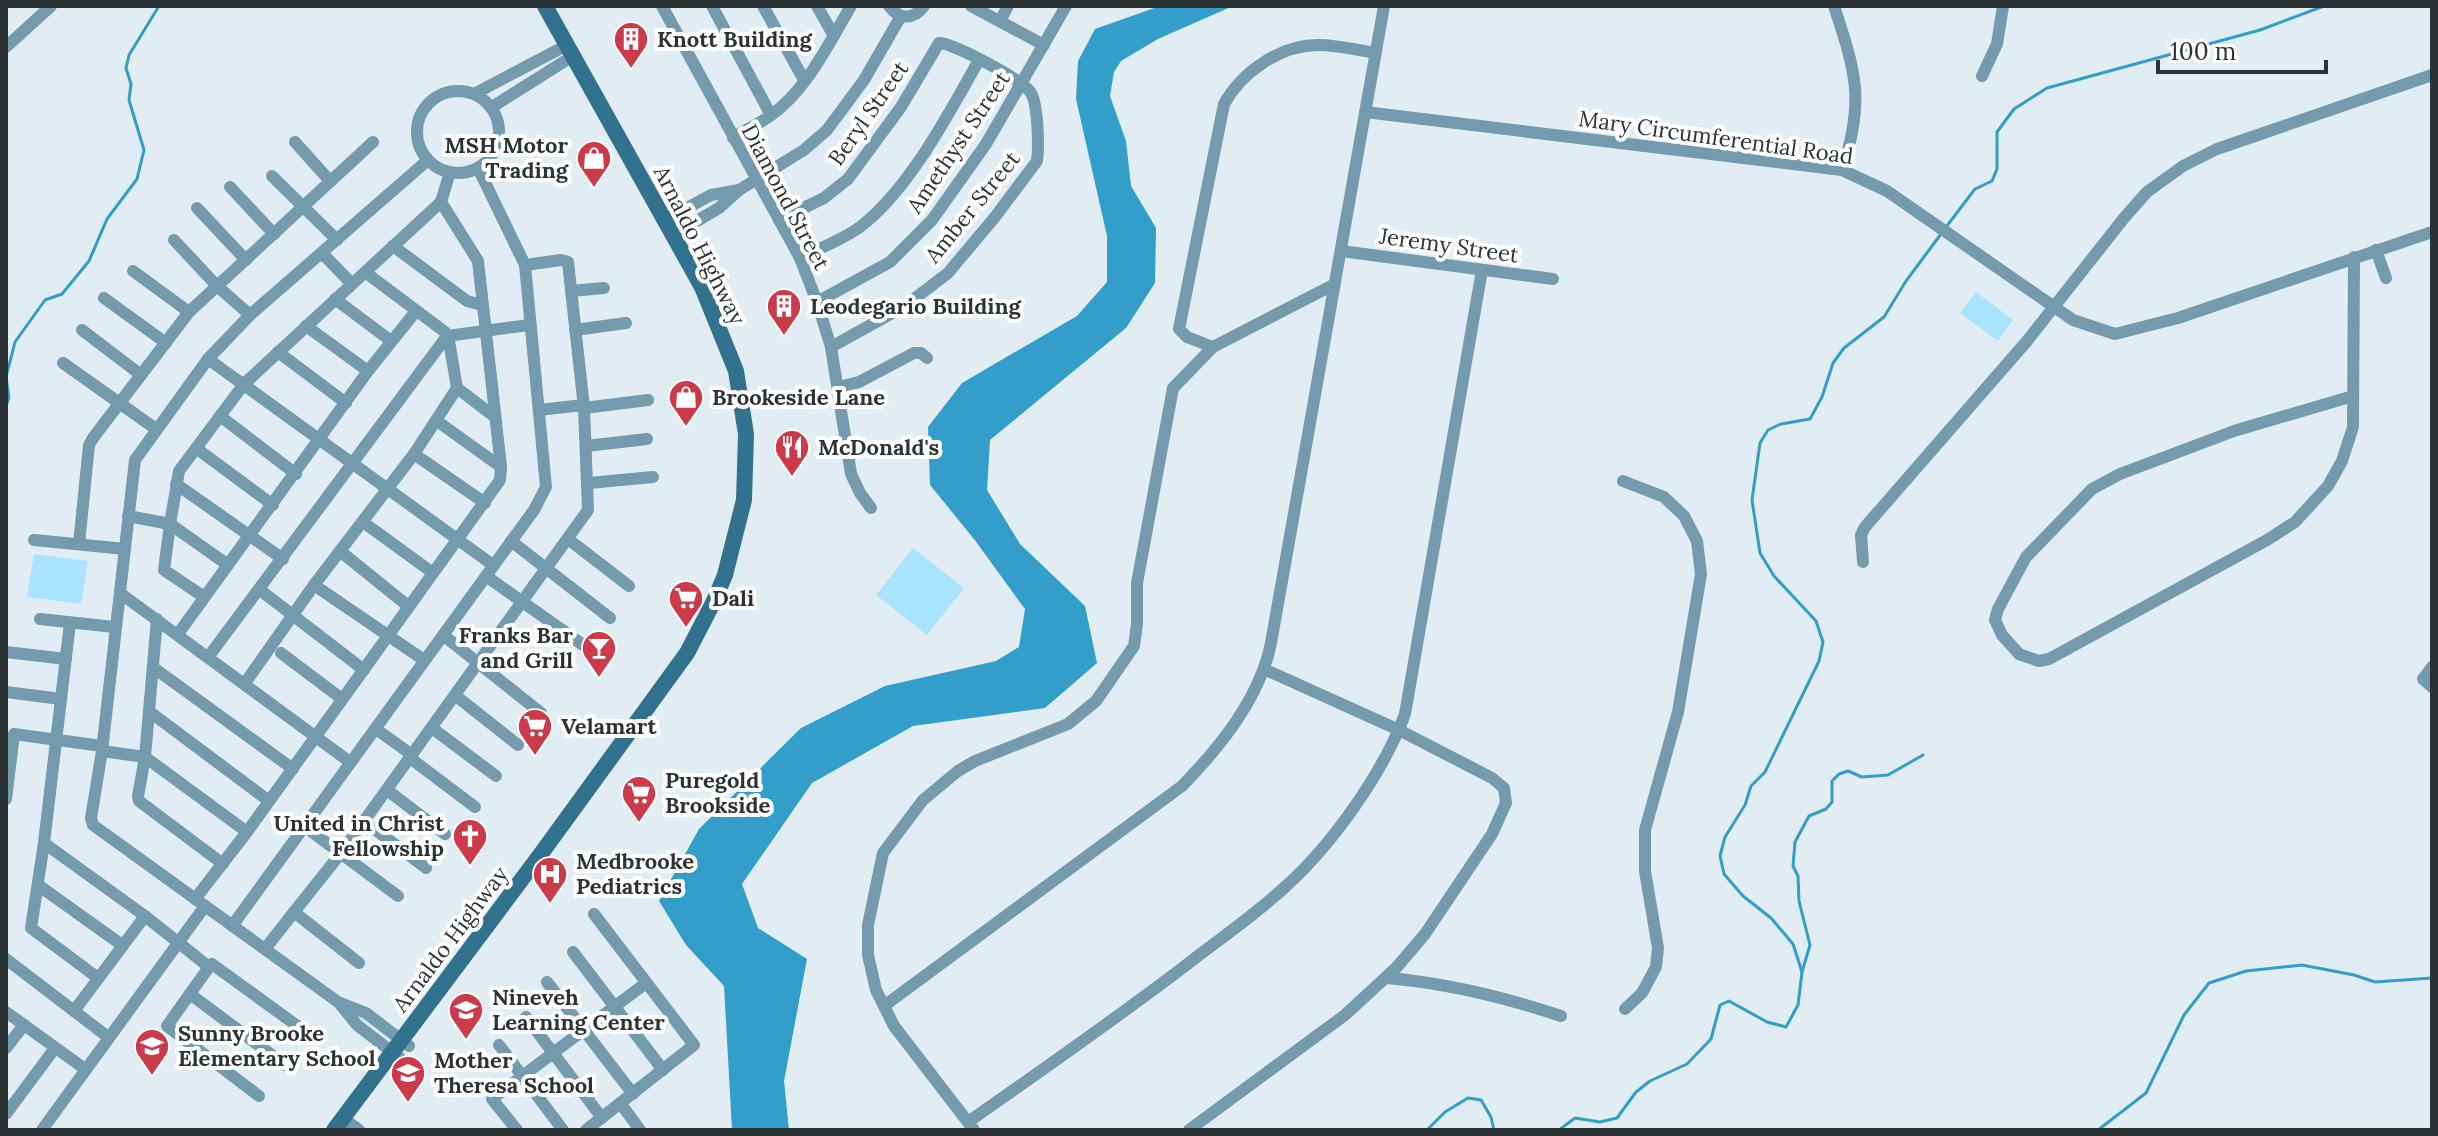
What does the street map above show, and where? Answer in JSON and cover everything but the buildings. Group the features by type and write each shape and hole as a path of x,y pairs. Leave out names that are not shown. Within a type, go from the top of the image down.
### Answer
{"main road":[{"name":"Arnaldo Highway","path":"347,1126 687,653 725,575 743,503 746,434 736,371 702,287 545,6"}],"street":[{"path":"6,47 51,6"},
{"name":"Diamond Street","path":"662,6 800,258 831,347 851,474 871,508"},
{"path":"712,6 771,115"},
{"path":"763,6 804,80"},
{"path":"817,6 834,36"},
{"path":"733,138 771,115 804,80 851,6"},
{"path":"889,6 901,16 913,16 924,6"},
{"path":"971,6 1044,45"},
{"path":"1000,21 1008,6"},
{"name":"Amethyst Street","path":"817,302 890,262 932,220 977,158 1066,6"},
{"path":"884,1006 1182,786 1217,747 1240,714 1264,669 1384,6"},
{"path":"1834,6 1852,62 1857,100 1851,143 1842,170"},
{"path":"1982,76 1997,44 2003,6"},
{"path":"669,227 711,195 739,190 756,180 804,150 827,130 864,80 901,16"},
{"name":"Beryl Street","path":"779,220 824,198 848,179 901,107 939,43 943,41 979,60"},
{"path":"1213,347 1187,337 1179,329 1224,104 1253,70 1287,52 1316,45 1375,53"},
{"path":"474,94 492,107 499,136 495,149 478,168 450,172 428,160 417,138 421,114 428,103 449,92 474,94 570,50"},
{"path":"492,107 570,50"},
{"path":"800,258 860,227 882,207 928,148 979,60 1022,85"},
{"path":"1863,562 1861,535 1865,527 2147,192 2183,166 2217,149 2432,75"},
{"name":"Amber Street","path":"831,347 905,306 948,273 1032,170 1038,150 1036,124 1032,94 1022,85"},
{"name":"Mary Circumferential Road","path":"1365,112 1842,170 1887,191 2053,307 2106,333 2123,333 2178,318 2432,232"},
{"path":"295,142 330,181"},
{"path":"79,544 89,445 189,312 373,142"},
{"path":"401,1049 366,1013 338,1002 93,825 91,818 102,749 135,460 208,359 250,315 428,160"},
{"path":"232,926 534,510 546,487 525,265 478,168"},
{"path":"204,597 164,570 179,471 244,384 441,202 450,172"},
{"path":"272,176 337,240"},
{"path":"230,187 274,234"},
{"path":"42,1130 178,942 223,864 500,480 478,261 441,202"},
{"path":"197,208 246,260"},
{"path":"174,240 217,286 250,315"},
{"path":"393,246 467,301 482,305"},
{"path":"2376,250 2386,278"},
{"name":"Jeremy Street","path":"1341,251 1553,279"},
{"path":"322,253 352,284"},
{"path":"2353,396 2234,431 2120,474 2092,489 2026,557 1998,609 1995,620 2002,635 2019,654 2039,661 2049,659 2233,561 2295,522 2328,486 2342,461 2353,427 2354,257"},
{"path":"265,949 341,853 588,510 584,407 566,261 525,265"},
{"path":"1333,285 1213,347 1170,394 1137,583 1134,646 1096,701 1068,724 975,761 941,784 912,812 883,853 868,925 870,967 894,1026 971,1126 1283,890 1308,866 1339,828 1399,730 1415,670 1482,270"},
{"path":"133,271 189,312"},
{"path":"365,272 447,336 457,388 495,417"},
{"path":"571,291 604,288"},
{"path":"104,298 166,343"},
{"path":"335,299 391,341"},
{"path":"178,634 368,371 416,311"},
{"path":"575,330 626,323"},
{"path":"209,656 447,336 529,325"},
{"path":"306,326 368,371"},
{"path":"82,330 141,375"},
{"path":"278,352 346,403"},
{"path":"839,387 859,382 914,353 921,353 927,358"},
{"path":"208,359 458,539 522,602 586,647"},
{"path":"63,363 156,429"},
{"path":"245,683 314,585 414,454 457,388"},
{"path":"539,410 648,400"},
{"path":"220,416 296,474"},
{"path":"437,421 501,467"},
{"path":"586,446 647,439"},
{"path":"196,448 273,505"},
{"path":"414,454 485,503"},
{"path":"589,483 653,477"},
{"path":"1623,481 1664,497 1684,516 1697,541 1701,574 1678,712 1645,830 1644,861 1658,948 1656,967 1649,985 1625,1009"},
{"path":"176,484 283,559"},
{"path":"128,516 170,524 228,565"},
{"path":"363,522 433,573"},
{"path":"568,539 629,586"},
{"path":"34,540 125,549"},
{"path":"511,541 610,618"},
{"path":"340,551 408,606"},
{"path":"314,585 424,660"},
{"path":"260,590 364,670"},
{"path":"120,593 350,762"},
{"path":"40,619 114,627"},
{"path":"157,619 139,801 223,864"},
{"path":"70,623 31,928 98,978"},
{"path":"443,635 541,713"},
{"path":"6,652 66,659"},
{"path":"281,653 342,699"},
{"path":"2427,683 2432,667"},
{"path":"154,668 293,769"},
{"path":"1189,1130 1345,1015 1387,978 1425,934 1466,874 1492,834 1506,803 1504,788 1492,778 1399,730 1264,669"},
{"path":"6,692 61,699"},
{"path":"456,696 518,745"},
{"path":"150,712 269,801"},
{"path":"432,728 496,776"},
{"path":"376,729 475,807"},
{"path":"6,799 10,734 56,740 145,757 247,832"},
{"path":"387,790 445,834"},
{"path":"364,821 426,868"},
{"path":"304,826 398,896"},
{"path":"44,843 209,967"},
{"path":"38,885 122,945"},
{"path":"294,912 359,963"},
{"path":"586,1130 694,1045 594,914"},
{"path":"74,1011 145,916"},
{"path":"573,952 663,1070"},
{"path":"6,959 108,1037"},
{"path":"259,1096 167,1026 209,967 212,964 307,1033"},
{"path":"1387,978 1454,987 1561,1016"},
{"path":"547,982 633,1094"},
{"path":"517,1130 492,1099 646,983"},
{"path":"190,994 285,1065"},
{"path":"6,1012 85,1069"},
{"path":"526,1017 602,1118"},
{"path":"6,1048 24,1025"},
{"path":"499,1045 563,1130"},
{"path":"6,1114 55,1048"},
{"path":"621,1104 640,1130"}],"shaded area":[{"path":"1160,6 1233,6 1158,39 1121,61 1114,72 1110,96 1126,141 1131,186 1156,228 1155,283 1126,328 990,440 987,490 1020,544 1085,606 1097,663 1045,708 913,726 812,783 742,884 758,928 807,959 784,1081 789,1130 732,1130 724,986 686,945 659,901 699,829 801,728 885,686 996,661 1019,647 1025,609 930,485 928,427 962,383 1077,316 1107,282 1107,236 1076,99 1078,61 1095,29"},
{"path":"1976,292 2013,320 1998,341 1960,313"},
{"path":"913,548 964,588 927,635 876,595"},
{"path":"34,554 88,561 81,604 27,597"}],"waterway":[{"path":"6,406 9,398 6,377 15,342 45,300 62,294 89,261 107,219 137,179 144,150 129,100 131,84 126,68 129,55 159,6"},
{"path":"1946,227 1975,189 1992,181 1997,169 1997,132 2014,109 2047,88 2260,30 2324,6"},
{"path":"1802,972 1793,944 1771,918 1743,896 1724,874 1720,856 1725,837 1745,805 1751,786 1765,772 1819,661 1823,642 1816,621 1774,576 1760,553 1752,500 1760,443 1768,430 1781,424 1810,419 1822,397 1833,363 1844,348 1884,317 1941,234"},
{"path":"1559,1130 1575,1118 1600,1122 1617,1118 1636,1092 1650,1081 1687,1064 1711,1039 1720,1005 1729,1001 1767,1022 1786,1027 1798,1005 1802,972 1810,945 1799,901 1798,876 1793,866 1795,842 1809,816 1826,809 1832,802 1832,781 1839,774 1848,771 1862,777 1888,775 1923,755"},
{"path":"2098,1130 2146,1093 2184,1015 2209,983 2246,971 2302,965 2375,982 2432,978"},
{"path":"1427,1130 1445,1112 1468,1098 1481,1100 1491,1117 1494,1130"}],"place":[{"name":"Knott Building","path":"631,70"},
{"name":"MSH Motor Trading","path":"594,189"},
{"name":"Leodegario Building","path":"784,337"},
{"name":"Brookeside Lane","path":"686,428"},
{"name":"McDonald's","path":"792,478"},
{"name":"Dali","path":"686,629"},
{"name":"Franks Bar and Grill","path":"599,679"},
{"name":"Velamart","path":"535,757"},
{"name":"Puregold Brookside","path":"639,824"},
{"name":"United in Christ Fellowship","path":"470,867"},
{"name":"Medbrooke Pediatrics","path":"550,905"},
{"name":"Nineveh Learning Center","path":"466,1041"},
{"name":"Sunny Brooke Elementary School","path":"152,1077"},
{"name":"Mother Theresa School","path":"408,1104"}]}
